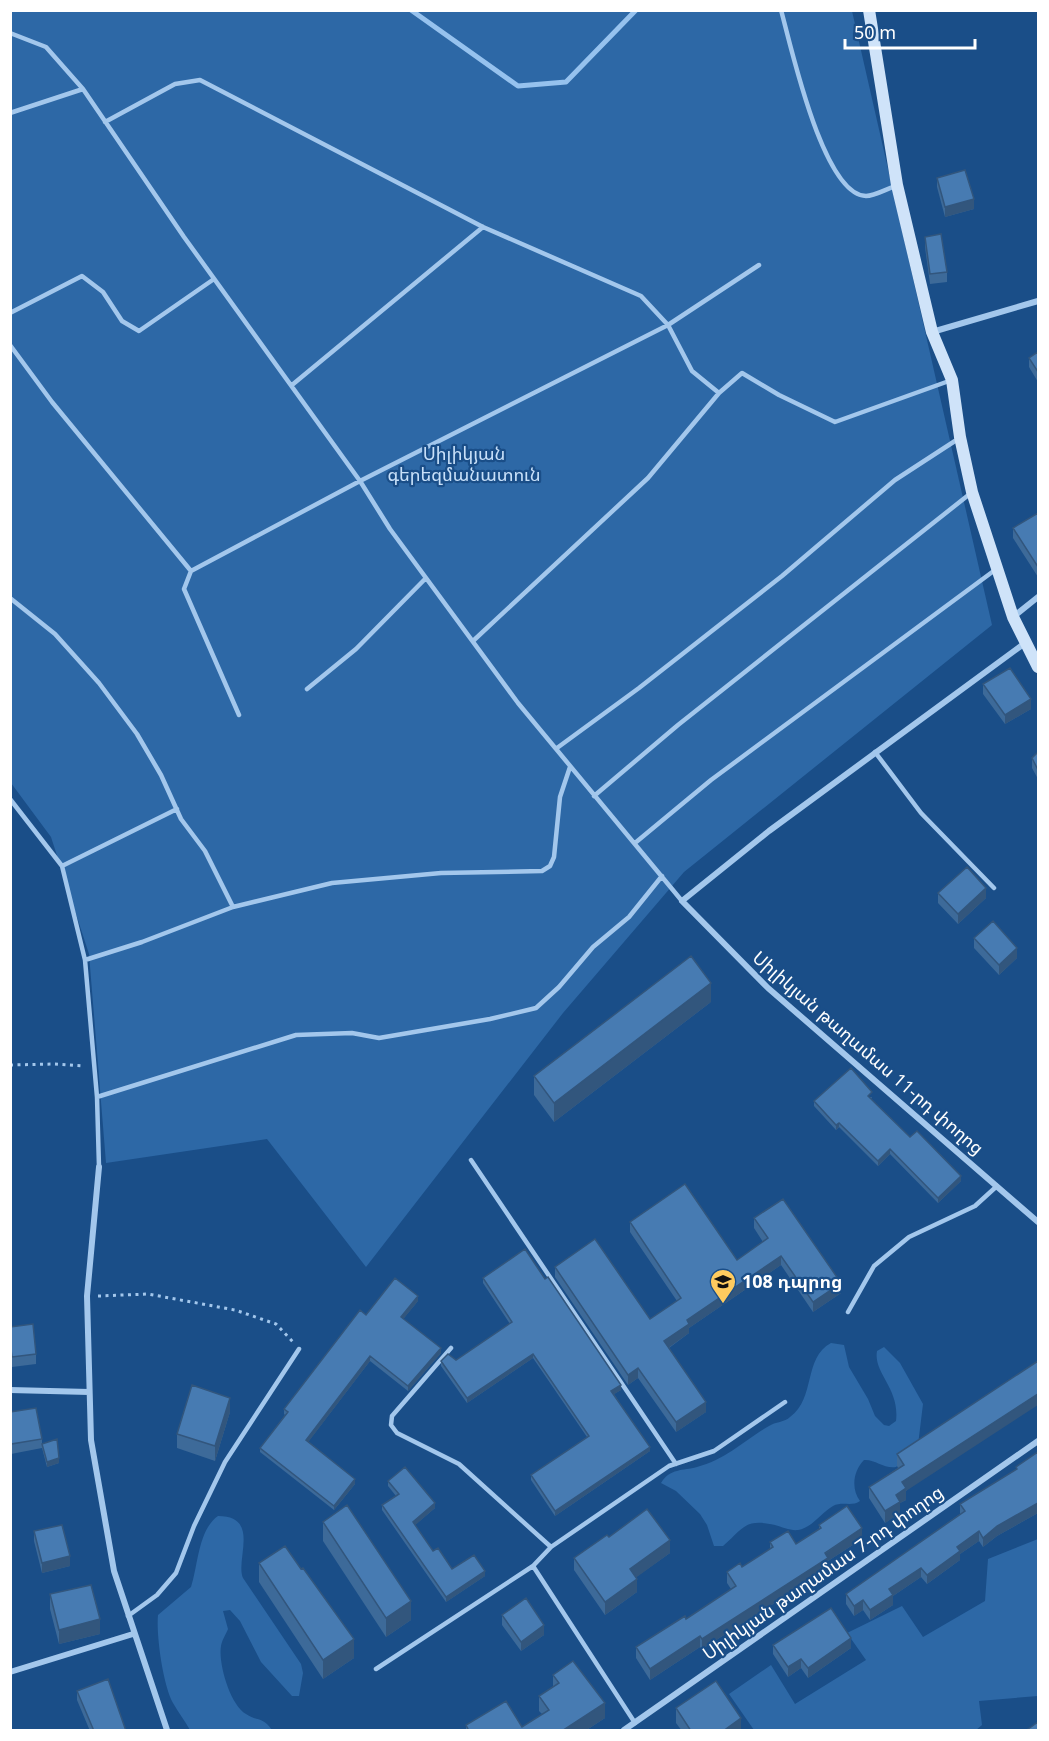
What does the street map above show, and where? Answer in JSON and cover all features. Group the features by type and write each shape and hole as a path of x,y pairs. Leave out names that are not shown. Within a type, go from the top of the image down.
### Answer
{"main road":[{"path":"869,10 897,185 932,332 952,380 960,437 972,492 1013,617 1038,667"}],"street":[{"path":"932,332 1038,301"},
{"path":"1013,617 1038,597"},
{"path":"682,901 769,831 1025,643"},
{"name":"Սիլիկյան թաղամաս 11-րդ փողոց","path":"682,901 768,988 1038,1222"},
{"path":"99,1167 87,1296 91,1440 110,1549 133,1634 167,1731"},
{"path":"10,1390 89,1392"},
{"name":"Սիլիկյան թաղամաս 7-րդ փողոց","path":"624,1731 1038,1441"},
{"path":"10,1672 133,1634"},
{"path":"635,1723 640,1731"}],"lane":[{"path":"781,10 822,148 833,170 850,190 866,196 897,185"},
{"path":"10,33 46,47 83,89 214,279 360,481 390,529 518,703 682,901"},
{"path":"105,122 175,84 200,80 483,227 641,296 668,325 692,371 719,393"},
{"path":"10,113 83,89"},
{"path":"292,385 483,227"},
{"path":"239,715 184,589 191,571 360,481 668,325 759,265"},
{"path":"10,313 82,276 103,292 122,321 140,331 214,279"},
{"path":"10,345 52,402 191,571"},
{"path":"473,641 648,478 719,393 742,373 779,396 835,422 952,380"},
{"path":"557,748 639,688 782,576 895,480 960,437"},
{"path":"594,796 678,725 972,492"},
{"path":"635,843 711,780 997,568"},
{"path":"307,689 356,649 426,578"},
{"path":"10,598 55,634 99,682 136,734 161,775 177,809 205,851 233,907"},
{"path":"875,752 921,813 994,888"},
{"path":"85,960 142,942 233,907 332,883 441,873 542,871 550,866 554,857 560,797 570,767"},
{"path":"10,799 62,866 85,960 97,1097 99,1167"},
{"path":"62,866 177,809"},
{"path":"97,1097 296,1035 352,1032 379,1038 490,1019 536,1008 559,987 593,947 629,917 662,876"},
{"path":"471,1160 676,1464"},
{"path":"848,1312 874,1266 909,1237 975,1206 997,1186"},
{"path":"451,1348 392,1416 391,1425 397,1433 459,1464 551,1547"},
{"path":"128,1616 157,1595 176,1573 194,1526 225,1462 299,1349"},
{"path":"376,1669 533,1566 551,1547 676,1464 714,1451 785,1402"},
{"path":"533,1566 635,1723"}],"path":[{"path":"10,1065 54,1064 94,1067"},
{"path":"87,1296 148,1294 235,1310 276,1324 299,1349"}],"green space":[{"name":"Սիլիկյան գերեզմանատուն","path":"11,11 852,11 992,625 684,872 563,1013 366,1267 267,1139 106,1163 89,954 51,837 11,783"},
{"path":"831,1343 844,1345 849,1367 875,1416 884,1425 889,1426 896,1421 896,1409 891,1390 879,1367 877,1351 884,1347 900,1363 923,1404 918,1445 896,1467 887,1467 864,1460 857,1469 854,1480 855,1491 860,1501 857,1503 833,1506 808,1526 798,1530 765,1523 750,1524 723,1546 714,1546 707,1525 700,1514 676,1491 661,1483 673,1472 717,1460 769,1426 790,1417 803,1400 816,1358"},
{"path":"218,1516 231,1518 239,1523 244,1540 241,1570 243,1578 301,1664 303,1673 299,1696 292,1696 261,1662 240,1621 230,1610 223,1611 228,1629 222,1644 221,1663 230,1693 240,1709 263,1721 272,1730 190,1730 169,1695 163,1673 158,1615 191,1587 206,1530"},
{"path":"1038,1539 1038,1696 979,1701 982,1725 976,1730 754,1730 729,1694 771,1665 795,1704 866,1660 847,1633 902,1606 923,1637 985,1601 988,1559"}],"building":[{"path":"965,170 974,199 945,207 937,178"},
{"path":"941,234 947,272 930,274 925,237"},
{"path":"1038,352 1038,372 1029,358"},
{"path":"1038,513 1038,567 1013,528"},
{"path":"1010,668 1031,699 1005,715 983,684"},
{"path":"1038,752 1038,770 1032,758"},
{"path":"967,867 986,888 958,914 938,893"},
{"path":"993,921 1017,948 999,965 974,938"},
{"path":"691,956 711,983 554,1103 534,1076"},
{"path":"851,1068 872,1092 868,1096 910,1137 917,1131 961,1176 938,1198 890,1149 878,1161 839,1123 836,1125 814,1101"},
{"path":"685,1184 737,1260 768,1238 754,1218 783,1199 841,1283 813,1302 781,1256 687,1320 689,1324 664,1341 706,1402 676,1422 638,1368 628,1375 555,1267 595,1239 650,1319 681,1298 630,1222"},
{"path":"525,1249 545,1279 548,1277 621,1385 611,1391 650,1447 555,1511 531,1475 589,1436 533,1354 467,1398 441,1361 448,1354 456,1360 512,1322 483,1278"},
{"path":"395,1278 418,1296 401,1317 441,1348 408,1386 370,1356 306,1440 355,1479 334,1506 260,1448 288,1412 284,1409 360,1310 366,1315"},
{"path":"33,1324 36,1354 12,1357 10,1327"},
{"path":"1038,1361 1038,1394 902,1482 906,1488 896,1495 900,1502 885,1511 869,1487 904,1465 897,1454"},
{"path":"192,1385 230,1398 215,1446 177,1434"},
{"path":"36,1408 42,1439 11,1444 10,1412"},
{"path":"57,1439 59,1458 47,1462 42,1444"},
{"path":"1038,1452 1038,1503 997,1526 983,1538 979,1531 957,1547 960,1551 927,1575 921,1568 889,1589 893,1595 870,1610 863,1600 854,1606 846,1594 965,1511 960,1504 1017,1469 1016,1467"},
{"path":"405,1467 435,1503 413,1522 433,1551 438,1548 452,1569 474,1555 485,1571 446,1597 382,1505 399,1494 388,1481"},
{"path":"347,1505 411,1601 386,1618 323,1522"},
{"path":"847,1506 862,1528 825,1553 828,1558 702,1639 700,1636 650,1669 636,1647 685,1616 686,1619 736,1586 727,1572 740,1563 742,1567 773,1547 770,1542 788,1531 796,1544 821,1528 819,1525"},
{"path":"647,1509 670,1540 630,1569 637,1579 605,1602 574,1558 607,1535 609,1537"},
{"path":"62,1525 70,1556 42,1563 34,1531"},
{"path":"285,1546 354,1639 323,1660 259,1563"},
{"path":"91,1585 100,1619 59,1630 50,1594"},
{"path":"526,1598 544,1625 521,1642 502,1615"},
{"path":"831,1608 851,1638 808,1668 801,1659 788,1667 773,1645"},
{"path":"573,1661 605,1703 562,1731 469,1731 466,1725 506,1701 522,1727 549,1710 539,1696 559,1683 553,1675"},
{"path":"108,1679 126,1731 94,1731 77,1691"},
{"path":"716,1681 741,1718 723,1731 691,1731 676,1708"},
{"path":"1038,1722 1038,1731 1025,1731 1031,1727"}],"waterway":[{"path":"411,10 518,86 566,82 636,10"}],"place":[{"name":"108 դպրոց","path":"723,1305"}]}
